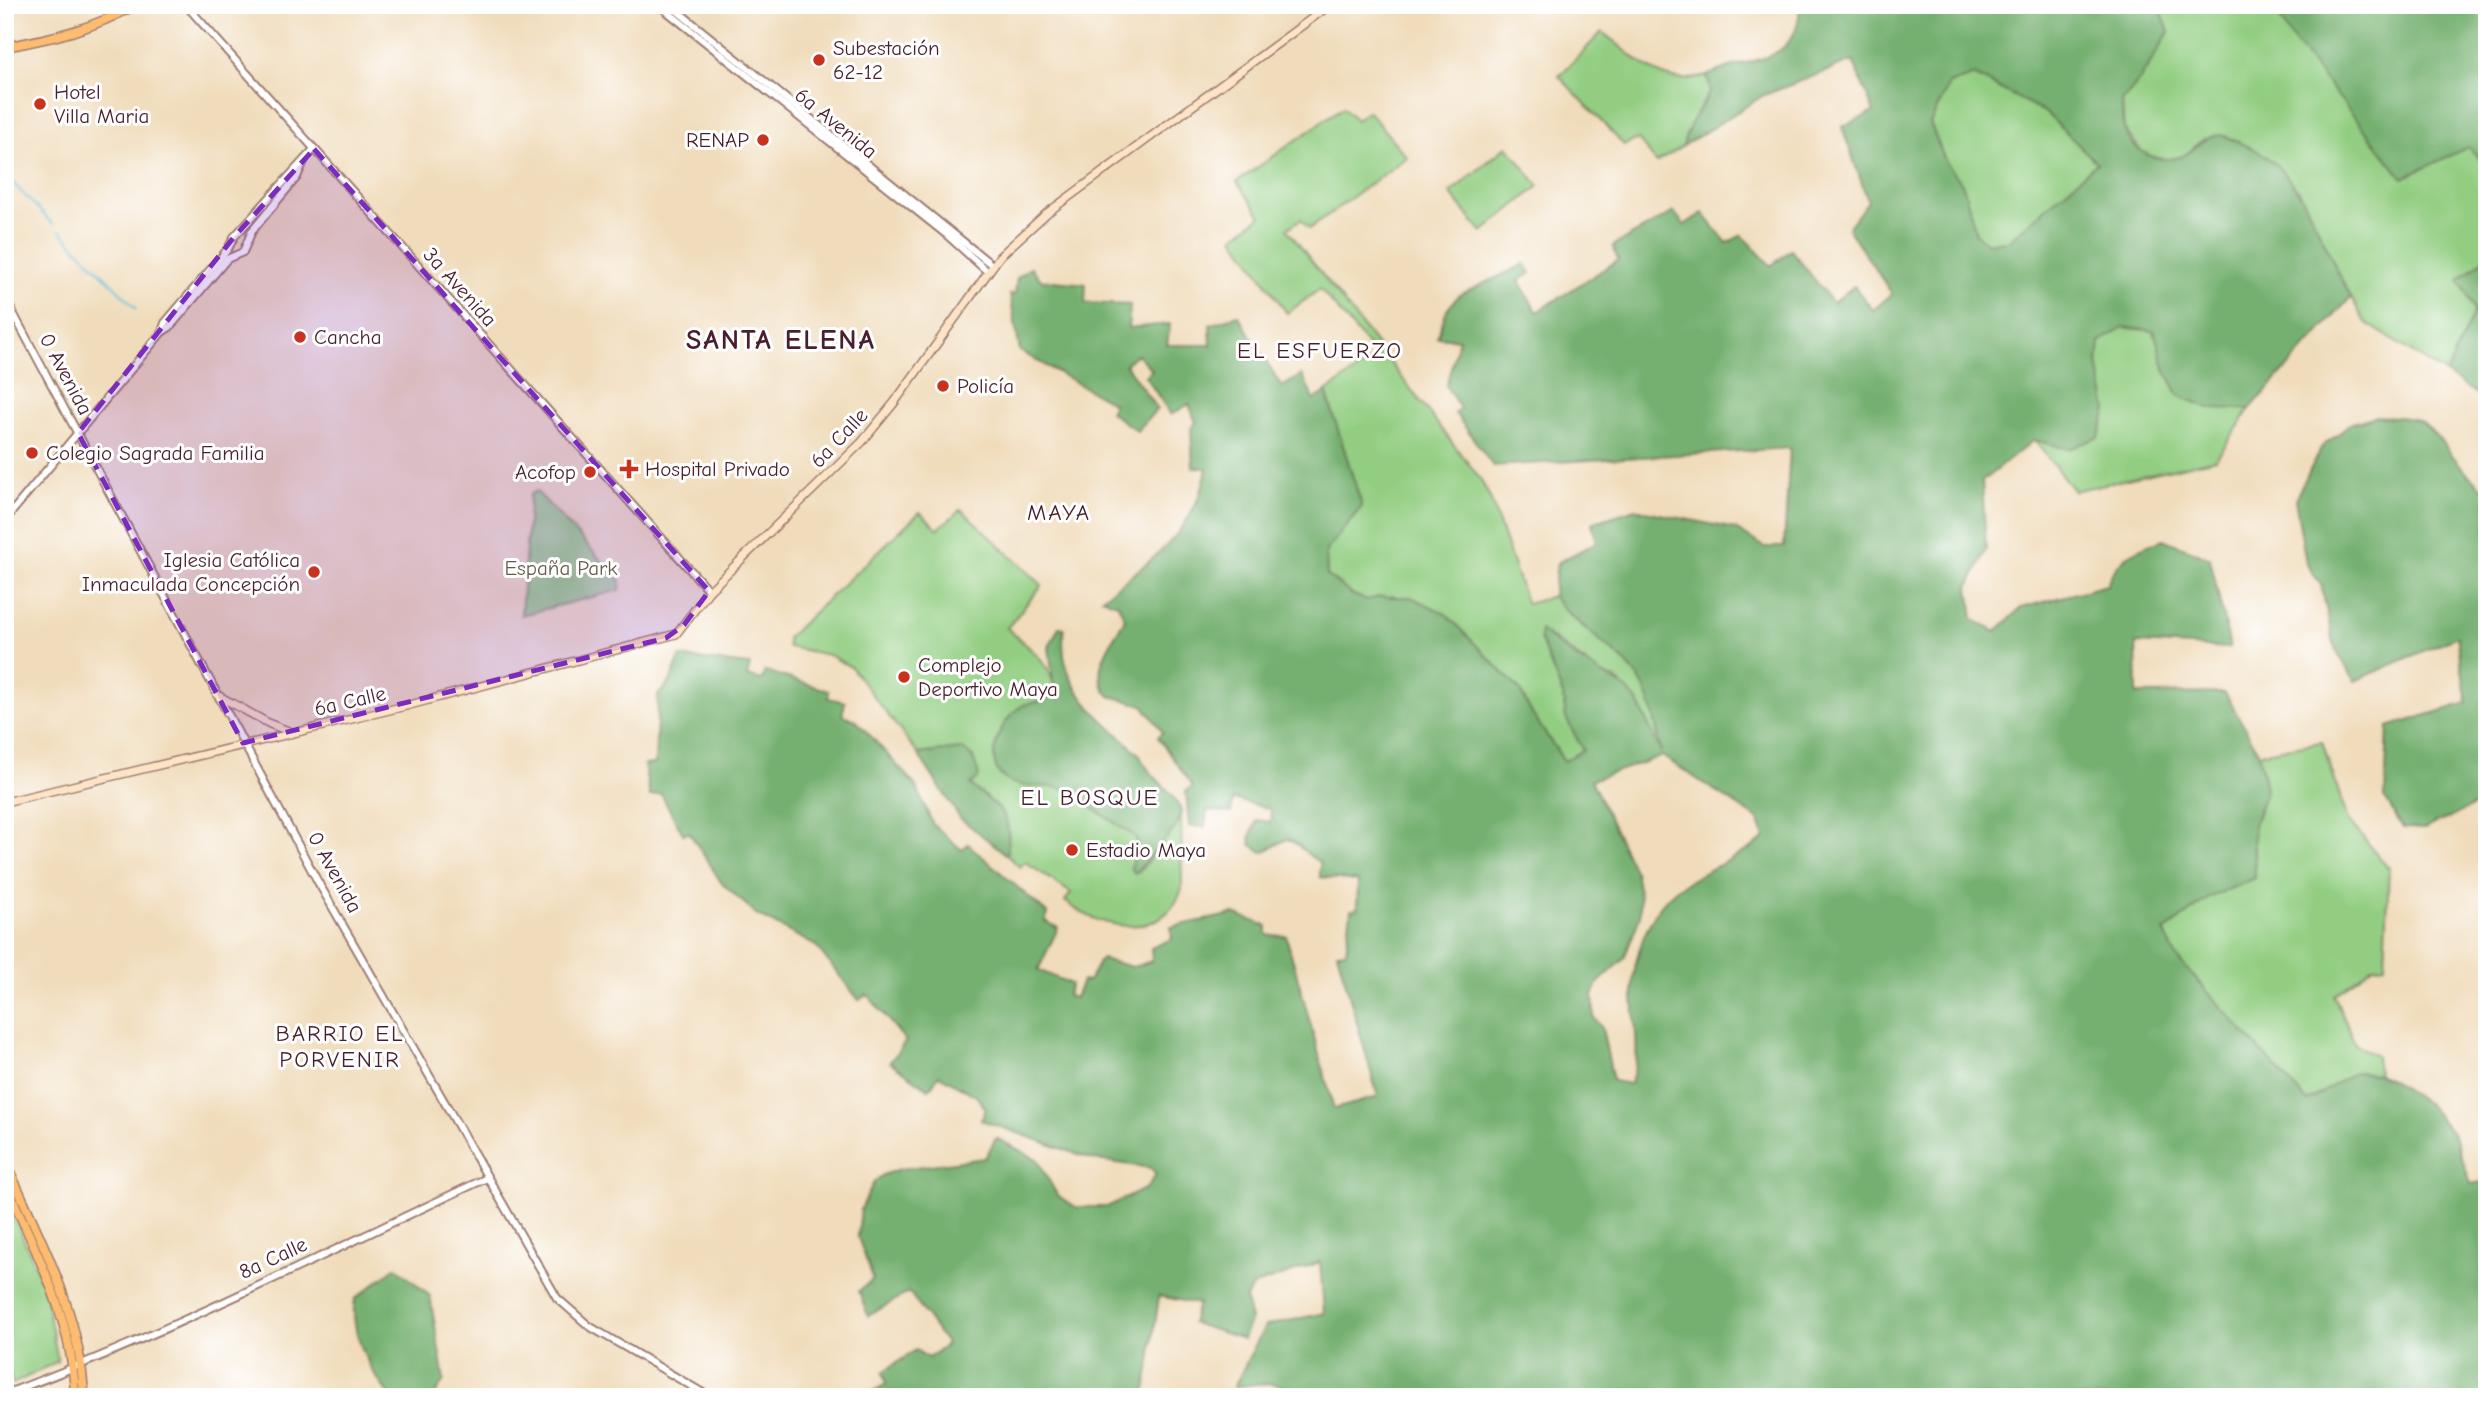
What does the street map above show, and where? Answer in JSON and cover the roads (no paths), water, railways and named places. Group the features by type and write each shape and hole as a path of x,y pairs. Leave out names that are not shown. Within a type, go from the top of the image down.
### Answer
{"main road":[{"path":"5,47 74,34 109,20 135,5"},
{"name":"6a Calle","path":"5,802 406,706 496,680 666,638 684,625 709,591 862,442 894,403 1010,245 1047,213 1329,5"},
{"path":"217,695 270,724 292,732"},
{"path":"5,1161 72,1319 83,1364 84,1397"},
{"path":"5,1182 64,1319 74,1369 75,1397"}],"street":[{"name":"3a Avenida","path":"186,5 709,591"},
{"name":"6a Avenida","path":"659,5 990,269"},
{"name":"6a Avenida","path":"670,5 990,269"},
{"path":"162,332 165,323 228,249 234,237 314,149"},
{"path":"5,520 162,332 170,327 227,259 243,252 252,231 297,177 304,161"},
{"name":"0 Avenida","path":"5,298 243,743 549,1286 569,1311 649,1363 709,1397"},
{"name":"8a Calle","path":"5,1394 74,1369 187,1320 487,1178"}],"waterway":[{"path":"5,175 53,224"},
{"path":"60,231 136,308"}],"place":[{"name":"Subestación 62-12","path":"819,60"},
{"name":"Hotel Villa Maria","path":"40,104"},
{"name":"RENAP","path":"763,140"},
{"name":"Cancha","path":"300,337"},
{"name":"Policía","path":"943,386"},
{"name":"Colegio Sagrada Familia","path":"32,453"},
{"name":"Hospital Privado","path":"629,469"},
{"name":"Acofop","path":"590,472"},
{"name":"Iglesia Católica Inmaculada Concepción","path":"314,572"},
{"name":"Complejo Deportivo Maya","path":"904,677"},
{"name":"Estadio Maya","path":"1072,850"}],"district":[{"name":"SANTA ELENA","path":"781,339"},
{"name":"EL ESFUERZO","path":"1320,350"},
{"name":"MAYA","path":"1059,512"},
{"name":"EL BOSQUE","path":"1090,797"},
{"name":"BARRIO EL PORVENIR","path":"340,1046"}],"park label":[{"name":"España Park","path":"561,568"}]}
